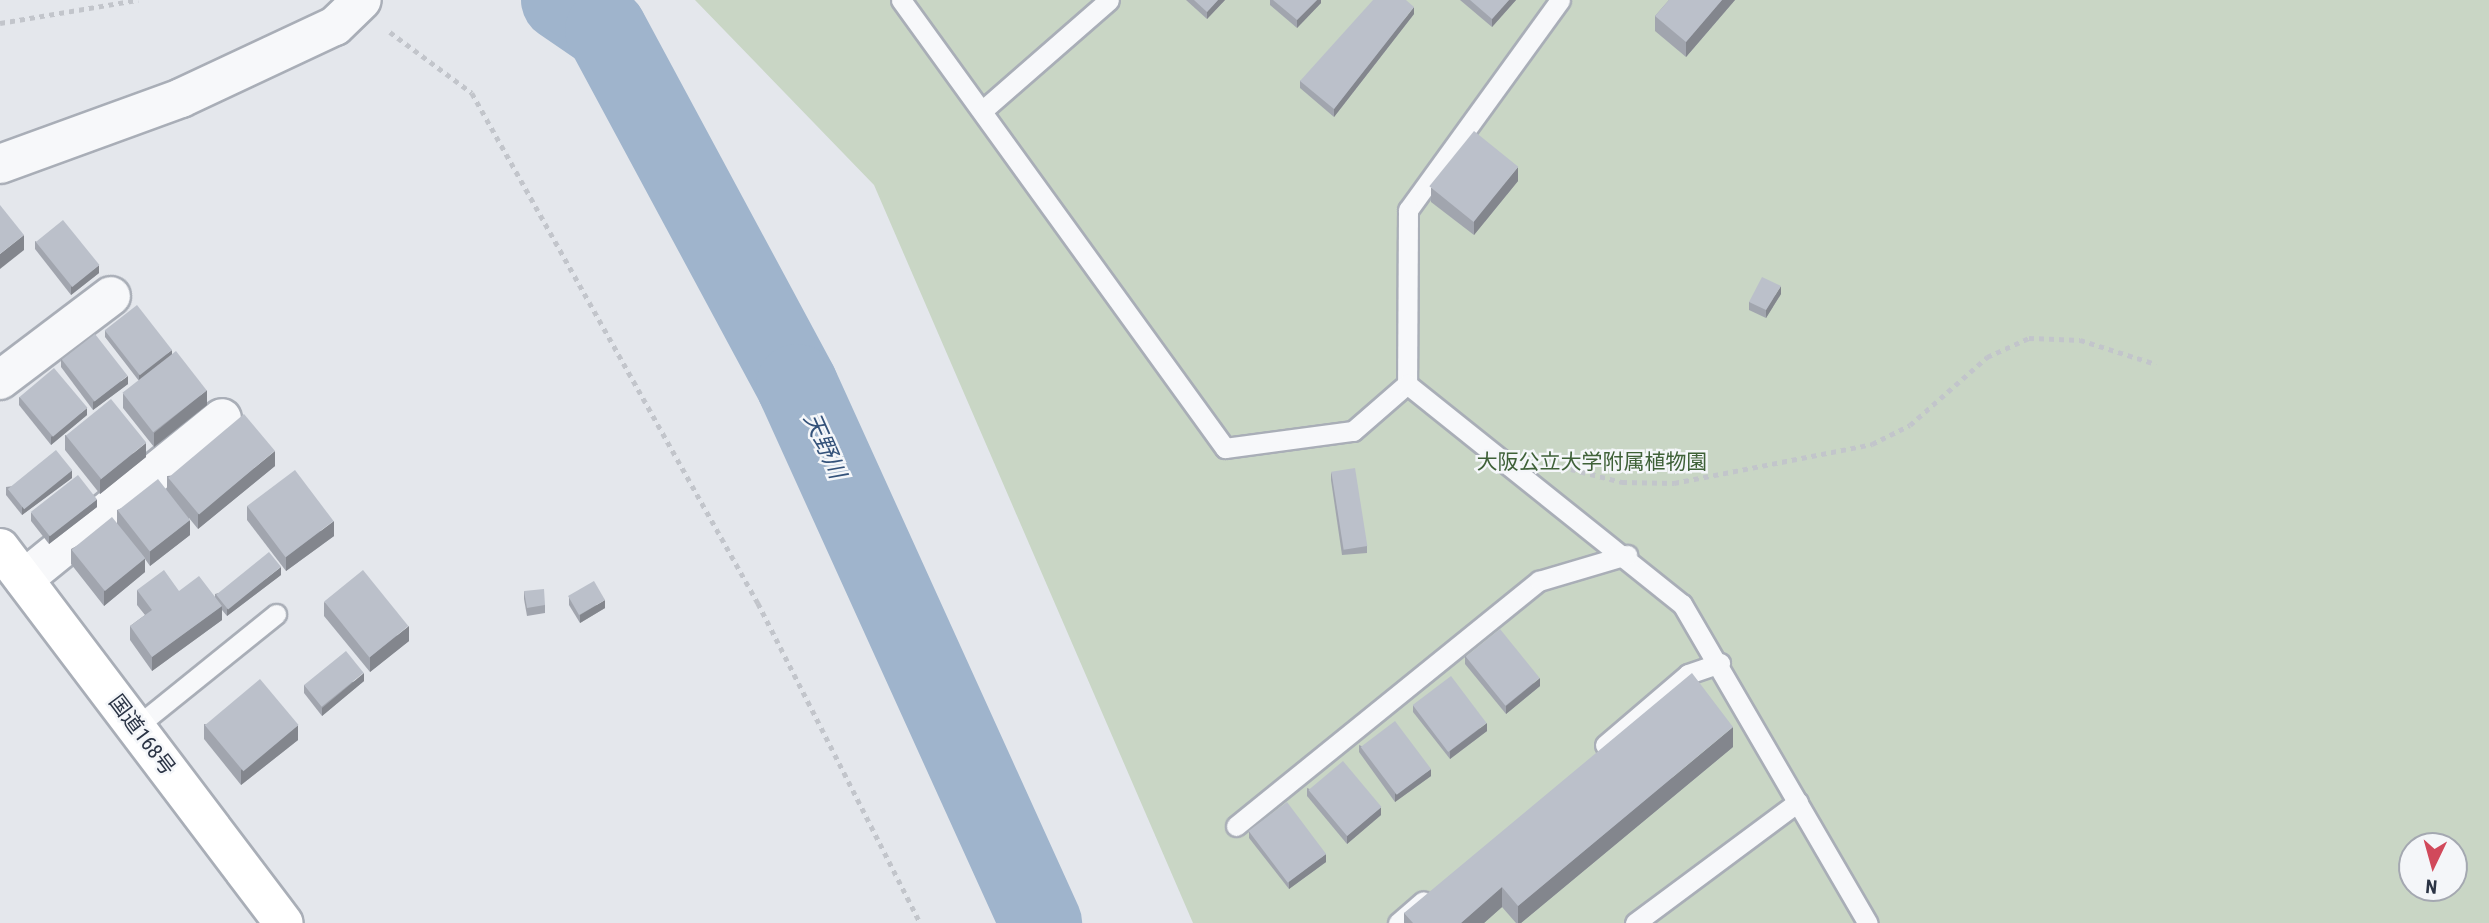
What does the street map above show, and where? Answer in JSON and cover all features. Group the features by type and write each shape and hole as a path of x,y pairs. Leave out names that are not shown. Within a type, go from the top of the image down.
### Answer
{"highway":[{"name":"国道168号","path":"0,548 284,923"}],"street":[{"path":"0,164 181,98 335,26 359,3"},
{"path":"0,380 111,296"},
{"path":"24,579 222,418"}],"lane":[{"path":"901,0 1225,448 1353,431 1407,384 1408,210 1560,0"},
{"path":"983,110 1109,0"},
{"path":"1407,384 1627,555 1682,604 1720,663 1868,923"},
{"path":"1236,826 1539,581 1627,555"},
{"path":"136,727 276,614"},
{"path":"1584,763 1688,674 1720,663"},
{"path":"1635,923 1798,802"},
{"path":"1398,923 1439,887"}],"path":[{"path":"0,23 138,0"},
{"path":"359,3 472,93 758,603 920,923"},
{"path":"1567,468 1622,482 1674,483 1872,444 1910,425 1987,357 2029,338 2080,340 2156,364"}],"green space":[{"name":"大阪公立大学附属植物園","path":"695,0 2489,0 2489,923 1193,923 874,185"}],"building":[{"path":"1194,0 1218,0 1207,12"},
{"path":"1273,0 1317,0 1297,20"},
{"path":"1373,0 1406,0 1414,7 1334,109 1300,81"},
{"path":"1470,0 1509,0 1492,19"},
{"path":"1669,0 1722,0 1686,42 1655,16"},
{"path":"1474,131 1518,167 1474,222 1429,186"},
{"path":"0,205 24,235 0,254"},
{"path":"63,220 100,265 72,287 36,242"},
{"path":"1762,277 1781,286 1766,310 1749,302"},
{"path":"137,305 172,350 140,375 105,330"},
{"path":"95,334 128,376 95,402 62,360"},
{"path":"176,351 207,390 153,432 122,393"},
{"path":"54,368 87,408 53,437 20,397"},
{"path":"111,399 146,443 101,479 66,436"},
{"path":"244,414 275,451 199,514 168,478"},
{"path":"56,450 72,470 24,509 8,489"},
{"path":"1355,468 1367,546 1344,550 1331,472"},
{"path":"295,470 334,521 286,557 247,506"},
{"path":"78,475 97,499 50,536 31,512"},
{"path":"158,479 190,520 150,551 118,510"},
{"path":"112,517 145,558 105,591 72,550"},
{"path":"269,552 281,567 228,610 216,595"},
{"path":"164,570 179,591 199,576 222,606 152,657 130,626 152,610 137,590"},
{"path":"363,570 408,626 369,657 324,601"},
{"path":"594,581 605,600 579,615 568,596"},
{"path":"544,589 545,605 527,608 524,591"},
{"path":"1500,629 1540,678 1505,706 1466,657"},
{"path":"346,651 364,673 322,707 304,685"},
{"path":"1692,673 1733,727 1518,906 1502,887 1461,923 1413,923 1404,913"},
{"path":"1451,676 1487,723 1448,752 1413,705"},
{"path":"260,679 299,725 243,771 205,725"},
{"path":"1395,721 1431,769 1397,795 1361,747"},
{"path":"1343,761 1382,807 1347,836 1309,790"},
{"path":"1287,802 1326,854 1288,883 1249,831"}],"waterway":[{"name":"天野川","path":"562,0 606,30 797,385 1041,923"}]}
